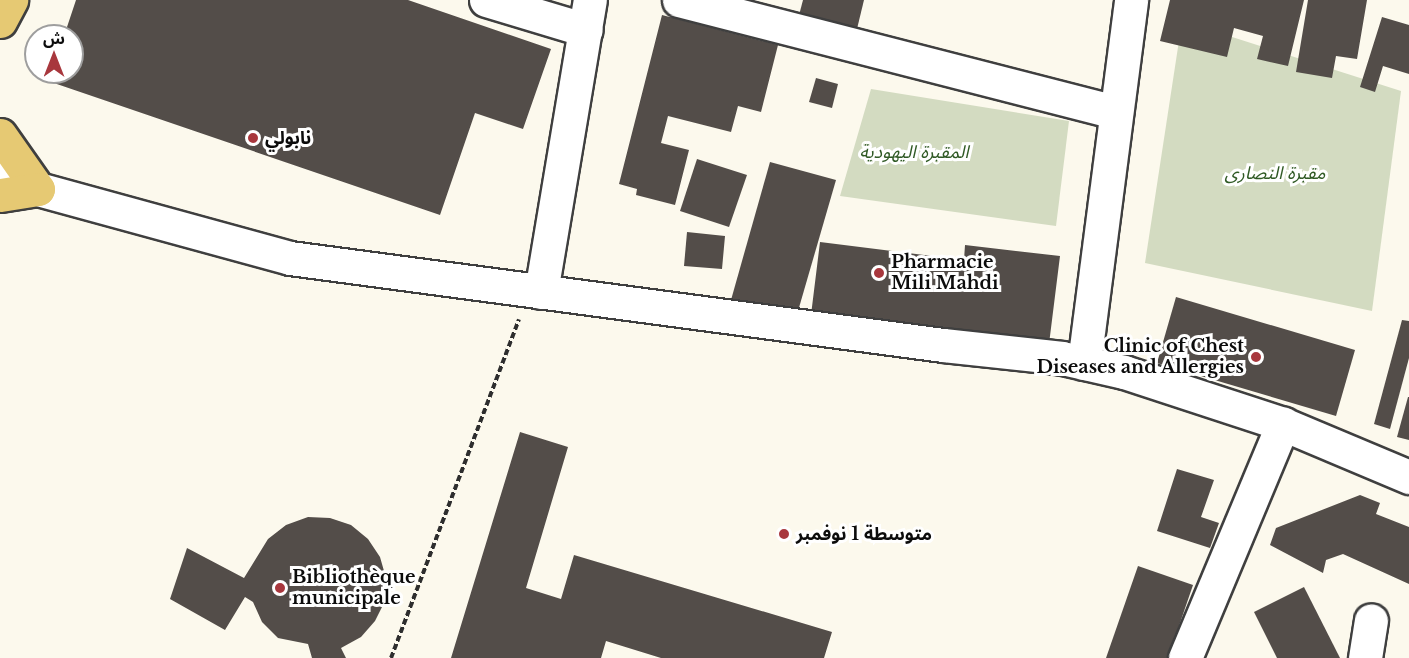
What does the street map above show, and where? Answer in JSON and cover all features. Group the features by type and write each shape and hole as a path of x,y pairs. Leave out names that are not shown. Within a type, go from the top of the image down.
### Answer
{"main road":[{"path":"0,21 11,0"},
{"path":"0,135 38,189 0,195"}],"street":[{"path":"486,0 588,15 535,291"},
{"path":"679,0 1114,112"},
{"path":"1084,363 1114,112 1131,0"},
{"path":"0,174 38,189 290,258 931,344 1062,358 1124,372 1283,424 1409,477"},
{"path":"1185,658 1283,424"},
{"path":"1365,658 1371,620"}],"path":[{"path":"391,658 535,291"}],"green space":[{"name":"مقبرة النصارى","path":"1182,21 1401,91 1372,311 1145,263"},
{"name":"المقبرة اليهودية","path":"871,89 1069,121 1056,226 840,196"}],"building":[{"path":"76,0 408,0 551,49 523,129 475,113 440,215 57,84 84,84 84,24 68,24"},
{"path":"803,0 864,0 856,33 798,19"},
{"path":"1170,0 1304,0 1288,66 1257,59 1263,36 1234,28 1227,57 1160,41"},
{"path":"1308,0 1367,0 1357,59 1336,56 1332,78 1296,72"},
{"path":"662,15 778,45 761,112 738,106 731,132 668,116 661,143 689,150 675,205 636,195 637,189 619,184"},
{"path":"1382,17 1409,25 1409,74 1383,66 1375,92 1360,87"},
{"path":"816,78 838,84 832,108 809,102"},
{"path":"697,159 747,175 729,227 680,211"},
{"path":"770,162 836,180 796,318 731,300"},
{"path":"687,232 725,236 722,269 684,266"},
{"path":"820,242 964,260 965,245 1060,256 1049,344 811,315"},
{"name":"Clinic of Chest Diseases and Allergies","path":"1176,297 1355,350 1336,416 1157,363"},
{"path":"1402,320 1409,321 1409,358 1390,429 1374,424"},
{"path":"1409,397 1409,440 1397,437"},
{"path":"520,432 568,447 526,588 561,599 574,555 832,632 824,658 661,658 606,641 601,658 451,658"},
{"path":"1177,469 1214,480 1201,517 1219,523 1210,548 1157,531"},
{"path":"1360,495 1380,503 1376,514 1409,527 1409,584 1343,554 1326,560 1323,573 1270,545 1276,528"},
{"name":"Bibliothèque municipale","path":"308,517 330,518 351,525 368,539 380,557 386,578 385,601 375,621 361,637 341,648 346,658 312,658 308,644 278,638 262,622 253,602 245,597 225,630 170,599 187,548 244,578 268,539 286,525"},
{"path":"1138,566 1193,585 1168,658 1106,658"},
{"path":"1304,587 1340,658 1277,658 1254,612"}],"place":[{"name":"نابولي","path":"253,138"},
{"name":"Pharmacie Mili Mahdi","path":"879,273"},
{"name":"Clinic of Chest Diseases and Allergies","path":"1256,357"},
{"name":"متوسطة 1 نوفمبر","path":"784,534"},
{"name":"Bibliothèque municipale","path":"280,588"}]}
